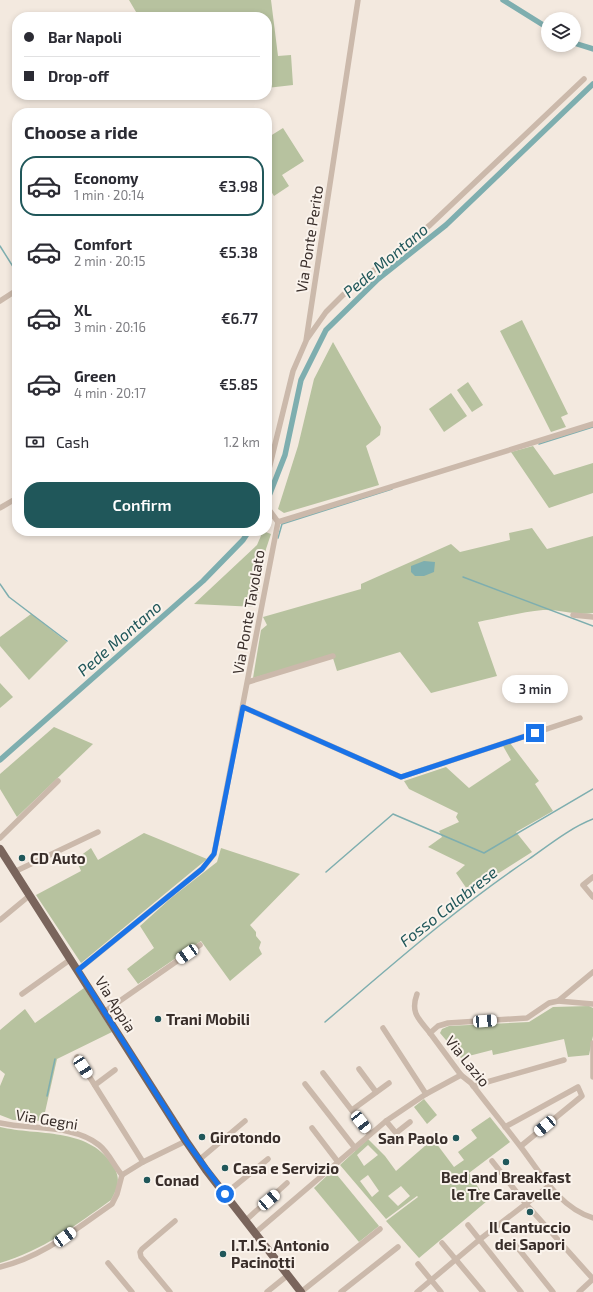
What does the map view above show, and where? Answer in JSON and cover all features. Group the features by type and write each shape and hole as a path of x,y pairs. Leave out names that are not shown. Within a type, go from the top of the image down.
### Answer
{"main road":[{"name":"Via Appia","path":"1,852 71,959 186,1141 245,1221 301,1292"}],"street":[{"name":"Via Ponte Perito","path":"272,457 293,371 306,341 358,0"},
{"path":"306,341 326,312 342,295 430,225 584,79"},
{"path":"0,301 12,293"},
{"path":"272,514 278,522 593,424"},
{"path":"0,508 12,501"},
{"name":"Via Ponte Tavolato","path":"78,970 202,869 214,854 278,522"},
{"path":"573,615 593,617"},
{"path":"248,682 333,656"},
{"path":"243,707 401,777 580,718"},
{"path":"0,838 58,780"},
{"path":"14,872 98,832"},
{"path":"593,877 583,885 593,897"},
{"path":"0,920 29,896"},
{"path":"104,1012 200,945"},
{"path":"22,994 71,959"},
{"name":"Via Lazio","path":"593,972 558,1001 548,1003 527,1018 448,1023 438,1026 430,1033 461,1075 473,1086 520,1146 549,1186 565,1203 593,1218"},
{"path":"418,994 414,1003 414,1010 430,1033"},
{"path":"558,1001 593,1004"},
{"path":"383,1028 426,1094"},
{"path":"593,1043 593,1077"},
{"path":"77,1057 143,1162"},
{"path":"473,1086 564,1060"},
{"path":"359,1068 376,1092"},
{"path":"95,1085 115,1070"},
{"path":"323,1073 370,1134"},
{"path":"255,1233 386,1121 426,1094 461,1075"},
{"path":"352,1110 389,1083"},
{"path":"305,1084 355,1148"},
{"path":"505,1127 578,1087 582,1096 520,1146"},
{"path":"199,1160 245,1121"},
{"path":"386,1121 396,1133 410,1122"},
{"name":"Via Gegni","path":"0,1123 24,1128 62,1131 92,1140 101,1146 122,1174"},
{"path":"312,1128 338,1162"},
{"path":"0,1267 18,1263 56,1243 112,1204 117,1194 122,1174 186,1141"},
{"path":"225,1194 268,1159"},
{"path":"492,1161 526,1204 593,1279 579,1292"},
{"path":"245,1221 288,1183"},
{"path":"417,1292 479,1240 549,1186"},
{"path":"170,1292 141,1257 140,1252 175,1221"},
{"path":"468,1225 521,1292"},
{"path":"301,1292 380,1229"},
{"path":"513,1242 553,1292"},
{"path":"442,1243 483,1292"},
{"path":"341,1292 398,1247"},
{"path":"108,1263 132,1292"},
{"path":"418,1264 441,1292"},
{"path":"266,1292 288,1275"}],"green space":[{"path":"129,0 271,0 278,56 291,55 293,85 272,87 272,12 136,12"},
{"path":"283,128 304,161 282,175 289,186 274,196 272,193 272,135"},
{"path":"522,320 568,414 561,417 566,427 551,432 500,331"},
{"path":"333,342 381,427 380,435 366,446 379,485 284,513 278,509 298,446 314,379"},
{"path":"468,382 483,405 472,412 457,390"},
{"path":"451,393 467,416 444,432 429,409"},
{"path":"533,446 554,475 593,463 593,493 549,508 511,452"},
{"path":"532,528 547,549 593,536 593,613 582,614 555,610 543,610 478,622 497,676 431,693 400,652 337,671 332,655 253,678 261,630 267,625 263,617 361,589 361,584 451,544 460,552 510,540 509,533"},
{"path":"261,536 270,536 266,549 256,607 194,604 257,545"},
{"path":"31,614 67,642 29,680 0,646 0,637"},
{"path":"0,683 13,697 0,708"},
{"path":"54,727 93,744 17,817 0,789 0,774"},
{"path":"510,743 539,781 535,784 553,811 516,832 532,852 469,892 456,873 465,865 428,847 442,837 439,831 459,822 456,817 458,813 409,789 404,781 446,767 469,788 511,760 503,746"},
{"path":"144,833 207,859 81,963 36,895 81,871 76,859 91,848 98,860"},
{"path":"221,848 300,874 250,925 256,932 256,936 261,942 259,948 262,954 230,981 201,941 138,984 127,969 154,948 140,926 171,898 217,862"},
{"path":"84,988 112,1032 57,1059 43,1121 13,1120 0,1115 0,1086 5,1074 0,1070 0,1030 25,1009 35,1023"},
{"path":"589,1006 593,1008 593,1036 589,1055 568,1057 564,1039 493,1055 492,1050 461,1058 440,1033 442,1029 449,1026 529,1022 553,1007"},
{"path":"424,1099 437,1115 427,1124 414,1107"},
{"path":"490,1117 510,1142 469,1173 487,1201 419,1258 386,1221 418,1197 417,1196 386,1219 340,1165 368,1139 385,1156 396,1171 433,1139 454,1167 464,1160 458,1152 477,1138 471,1130","holes":["368,1145 378,1155 364,1166 357,1155","368,1175 379,1191 372,1197 360,1181","401,1186 410,1196 398,1206 388,1196"]},
{"path":"0,1127 61,1135 76,1138 89,1144 102,1152 112,1164 117,1174 118,1182 111,1200 85,1219 30,1252 0,1263"},
{"path":"333,1170 379,1226 359,1242 314,1188"}],"water":[{"path":"424,561 435,562 434,572 424,576 415,576 411,572 411,566"}],"waterway":[{"path":"503,0 541,24"},
{"path":"581,45 593,49"},
{"name":"Pede Montano","path":"272,488 285,455 301,380 326,330 378,279 446,225 593,84"},
{"path":"0,246 12,265"},
{"path":"539,444 593,427"},
{"path":"278,538 282,524 392,489"},
{"name":"Pede Montano","path":"0,760 203,581 246,536"},
{"path":"463,577 593,626"},
{"path":"0,584 9,597 67,641"},
{"path":"326,872 393,814 484,853 593,789"},
{"name":"Fosso Calabrese","path":"325,1022 424,938 476,897 560,837 593,819"},
{"path":"47,1096 55,1059"}],"place":[{"name":"CD Auto","path":"22,858"},
{"name":"Trani Mobili","path":"158,1019"},
{"name":"Girotondo","path":"202,1137"},
{"name":"San Paolo","path":"456,1138"},
{"name":"Bed and Breakfast le Tre Caravelle","path":"506,1162"},
{"name":"Casa e Servizio","path":"225,1168"},
{"name":"Conad","path":"147,1180"},
{"name":"Il Cantuccio dei Sapori","path":"530,1212"},
{"name":"I.T.I.S. Antonio Pacinotti","path":"223,1254"}],"route":[{"path":"225,1194 186,1141 78,970 202,869 214,854 243,707 401,777 535,733"}]}
